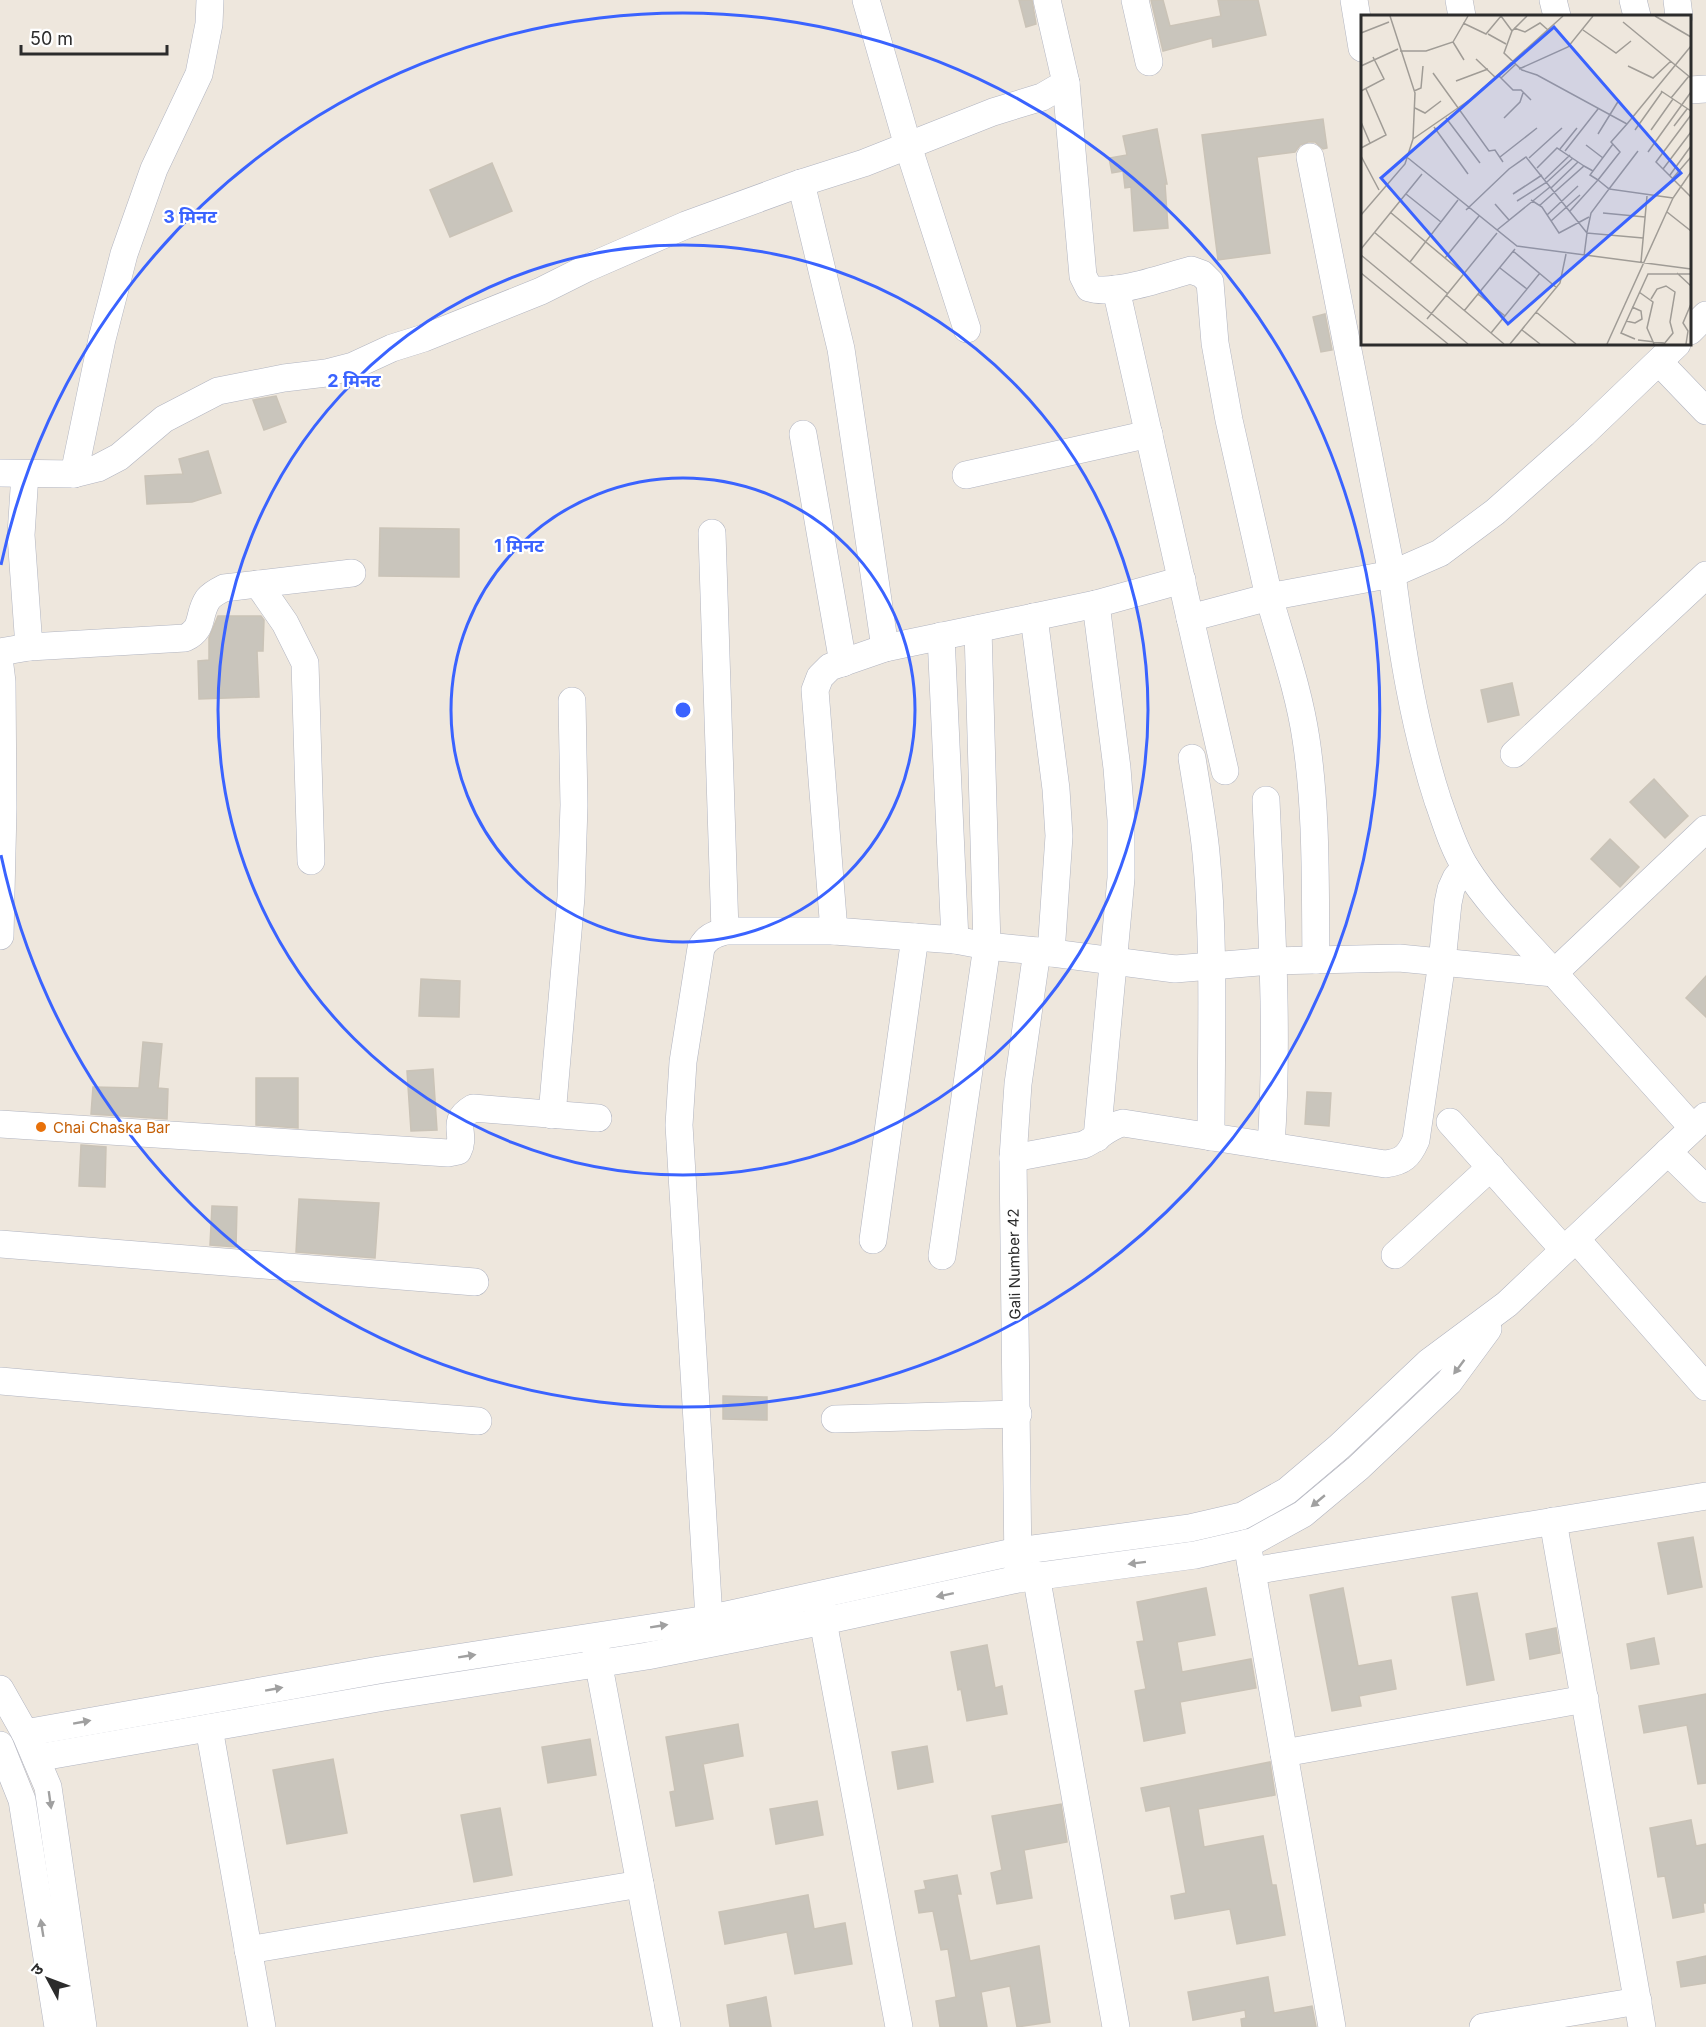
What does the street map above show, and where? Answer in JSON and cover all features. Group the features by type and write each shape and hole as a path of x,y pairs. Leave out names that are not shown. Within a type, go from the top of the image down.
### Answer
{"street":[{"path":"74,474 102,339 124,254 154,169 199,74 209,24 210,0"},
{"path":"866,0 908,146 967,329"},
{"path":"1047,0 1065,83 1083,276 1089,288 1100,291 1116,289 1191,270 1202,274 1210,282 1215,343 1229,420 1269,597 1306,738 1312,800 1316,960"},
{"path":"1135,0 1149,62"},
{"path":"1354,0 1361,42"},
{"path":"1459,0 1462,15"},
{"path":"1553,0 1557,15"},
{"path":"1633,0 1637,15"},
{"path":"1677,0 1679,15"},
{"path":"29,647 21,535 12,473 74,474 98,468 119,457 164,419 218,391 284,378 326,373 353,366 392,348 424,338 541,291 587,268 686,225 801,183 864,164 993,112 1042,97 1065,83"},
{"path":"1691,88 1706,89"},
{"path":"36,1758 598,1663 709,1631 818,1595 1018,1551 1190,1528 1242,1516 1287,1491 1339,1447 1429,1362 1507,1304 1700,1122 1554,973 1502,914 1465,867 1447,828 1429,774 1413,713 1392,574 1310,157"},
{"path":"801,183 841,350 885,648"},
{"path":"1116,289 1225,771"},
{"path":"1691,329 1706,315"},
{"path":"1190,618 1269,597 1392,574 1440,553 1495,512 1583,434 1668,353 1706,411"},
{"path":"803,434 843,663"},
{"path":"966,475 1149,434"},
{"path":"712,533 725,931"},
{"path":"0,652 29,647 185,638 194,634 199,627 202,610 210,597 224,588 352,573"},
{"path":"1514,754 1706,575"},
{"path":"834,931 815,690 820,677 830,667 885,648 1096,604 1182,580"},
{"path":"258,584 285,623 305,663 311,861"},
{"path":"1096,604 1117,768 1121,820 1121,878 1097,1138"},
{"name":"Gali Number 42","path":"1034,617 1056,789 1059,836 1044,952 1017,1084 1013,1158 1018,1551 1027,1577 1116,2027"},
{"path":"942,1256 987,946 978,629"},
{"path":"941,636 955,940"},
{"path":"0,936 3,808 1,676"},
{"path":"552,1115 571,897 574,805 572,701"},
{"path":"1192,758 1206,854 1211,968 1211,1137"},
{"path":"1266,800 1276,1055 1271,1146"},
{"path":"709,1631 705,1532 679,1125 683,1062 701,948 705,940 713,934 725,931 834,931 955,940 1175,969 1272,962 1399,958 1554,973 1706,829"},
{"path":"1013,1158 1083,1144 1097,1138 1112,1125 1123,1122 1385,1164 1398,1163 1410,1154 1416,1140 1451,889 1465,867"},
{"path":"873,1240 915,937"},
{"path":"0,1124 448,1153 458,1151 461,1145 459,1123 464,1114 473,1108 598,1118"},
{"path":"1450,1122 1706,1387"},
{"path":"1668,1152 1706,1190"},
{"path":"1395,1255 1491,1167"},
{"path":"0,1244 475,1282"},
{"path":"25,1733 379,1670 594,1636 709,1631 824,1622 1027,1577 1195,1556 1247,1543 1303,1514 1358,1468 1449,1382 1507,1304"},
{"path":"0,1381 478,1420"},
{"path":"835,1419 1018,1414"},
{"path":"1252,1571 1706,1496"},
{"path":"1483,2027 1640,2014 1553,1521"},
{"path":"1247,1543 1332,2027"},
{"path":"818,1595 899,2027"},
{"path":"594,1636 667,2027"},
{"path":"0,1689 25,1733 48,1787 83,2027"},
{"path":"1284,1753 1585,1699"},
{"path":"209,1728 262,2027"},
{"path":"0,1745 22,1800 58,2027"},
{"path":"248,1950 640,1884"}],"building":[{"path":"1019,0 1032,0 1036,24 1026,27"},
{"path":"1151,0 1163,0 1170,26 1221,16 1218,0 1258,0 1266,35 1213,47 1212,38 1163,51"},
{"path":"1323,119 1327,148 1323,149 1315,142 1308,142 1300,145 1295,152 1257,157 1270,253 1218,260 1202,135"},
{"path":"1157,129 1167,184 1165,184 1168,228 1134,231 1131,187 1125,188 1123,171 1112,173 1109,158 1127,155 1123,136"},
{"path":"492,163 512,211 450,237 430,190"},
{"path":"1325,314 1332,350 1321,352 1313,317"},
{"path":"276,396 286,422 264,430 253,400"},
{"path":"208,451 221,493 192,502 147,504 145,476 183,474 179,459"},
{"path":"380,528 459,529 459,577 379,576"},
{"path":"218,616 261,616 264,620 263,651 257,651 259,697 199,699 198,661 209,660 209,638"},
{"path":"1512,683 1519,715 1488,722 1481,690"},
{"path":"1654,779 1688,816 1665,838 1630,802"},
{"path":"1610,839 1639,867 1620,887 1591,859"},
{"path":"1706,976 1706,1017 1686,998"},
{"path":"421,979 460,981 459,1017 419,1016"},
{"path":"143,1042 162,1044 158,1088 168,1089 167,1119 91,1114 93,1087 139,1088"},
{"path":"433,1069 437,1130 411,1131 407,1071"},
{"path":"256,1078 298,1078 298,1128 256,1125"},
{"path":"1307,1092 1331,1093 1329,1126 1305,1124"},
{"path":"81,1145 106,1147 105,1187 79,1186"},
{"path":"299,1199 379,1203 375,1258 296,1252"},
{"path":"212,1206 237,1207 236,1247 210,1245"},
{"path":"723,1396 767,1397 767,1420 723,1419"},
{"path":"1693,1537 1702,1587 1668,1594 1658,1543"},
{"path":"1206,1588 1215,1635 1177,1642 1182,1672 1251,1659 1256,1688 1180,1702 1185,1733 1144,1741 1135,1691 1146,1689 1137,1642 1144,1641 1137,1602"},
{"path":"1343,1588 1358,1666 1391,1660 1396,1689 1359,1696 1361,1706 1332,1711 1310,1595"},
{"path":"1477,1593 1494,1680 1467,1685 1452,1597"},
{"path":"1556,1628 1560,1653 1530,1659 1526,1634"},
{"path":"1654,1638 1659,1664 1631,1669 1627,1644"},
{"path":"987,1645 995,1688 1002,1686 1007,1714 967,1721 951,1652"},
{"path":"1706,1694 1706,1783 1698,1784 1687,1725 1644,1733 1639,1706"},
{"path":"738,1724 743,1756 703,1764 713,1819 676,1826 670,1792 675,1791 666,1737"},
{"path":"590,1739 596,1775 548,1783 542,1747"},
{"path":"927,1746 933,1782 898,1789 892,1752"},
{"path":"333,1759 347,1833 287,1844 273,1770"},
{"path":"1270,1762 1275,1795 1198,1809 1204,1847 1263,1836 1272,1885 1276,1885 1285,1935 1237,1944 1230,1909 1175,1919 1171,1896 1186,1893 1170,1806 1146,1811 1141,1788"},
{"path":"817,1801 823,1835 776,1844 770,1809"},
{"path":"1061,1804 1067,1842 1024,1850 1032,1898 997,1904 991,1873 1002,1870 992,1816"},
{"path":"500,1808 512,1875 474,1882 461,1815"},
{"path":"1691,1820 1696,1846 1706,1844 1706,1903 1703,1903 1704,1912 1673,1918 1665,1876 1658,1877 1650,1828"},
{"path":"957,1875 961,1894 957,1894 970,1961 1039,1946 1050,2022 1017,2027 1010,1986 981,1992 987,2027 940,2027 936,2001 956,1997 948,1949 941,1950 933,1911 919,1913 915,1891 926,1889 924,1881"},
{"path":"808,1895 814,1929 845,1923 852,1964 795,1974 787,1932 725,1944 719,1912"},
{"path":"1706,1956 1706,1983 1681,1987 1677,1962"},
{"path":"1268,1977 1274,2013 1312,2006 1316,2027 1242,2027 1241,2019 1246,2018 1245,2010 1193,2020 1188,1992"},
{"path":"766,1997 771,2027 730,2027 727,2005"}],"place":[{"name":"Chai Chaska Bar","path":"41,1127"}]}
